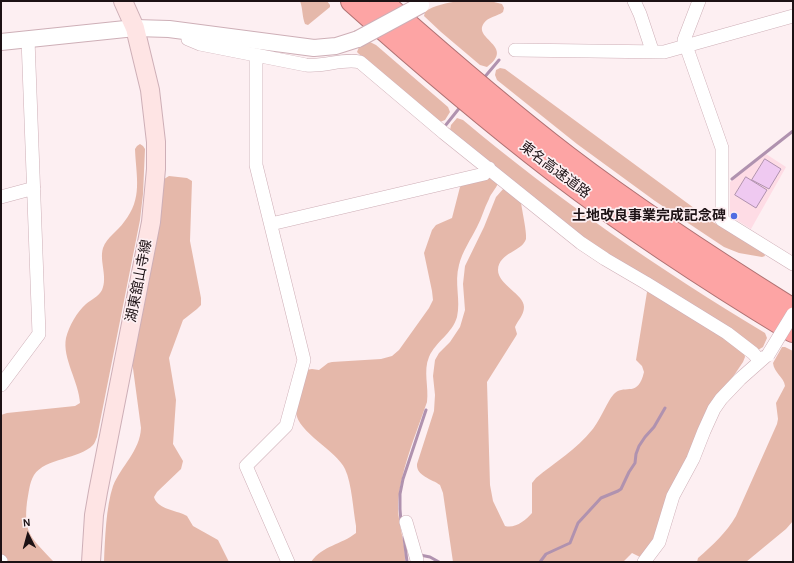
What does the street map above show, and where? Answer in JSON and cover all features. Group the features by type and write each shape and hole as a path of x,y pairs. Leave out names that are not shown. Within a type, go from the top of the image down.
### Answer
{"highway":[{"name":"東名高速道路","path":"352,1 417,59 557,173 712,282 793,331"},
{"name":"東名高速道路","path":"381,1 497,101 567,157 721,265 793,310"}],"main road":[{"name":"湖東舘山寺線","path":"90,562 94,515 98,492 151,222 154,195 156,142 154,116 145,64 135,28 123,1"}],"street":[{"path":"634,1 640,14 651,47 651,52"},
{"path":"699,1 684,40 722,148 722,220 793,264"},
{"path":"1,42 135,28 158,28 314,48 336,46 358,39 426,3"},
{"path":"515,50 664,52 793,16"},
{"path":"189,32 188,39 200,44 312,66 348,61 360,62 593,251 727,333 753,353 764,358"},
{"path":"1,385 39,334 28,40"},
{"path":"257,55 256,165 304,360 286,426 246,466 288,562"},
{"path":"271,224 484,174 489,168"},
{"path":"1,197 34,189"},
{"path":"644,562 659,542 673,496 693,459 708,420 721,399 729,390 746,372 764,358 793,314"},
{"path":"406,522 421,561"}],"shaded area":[{"path":"300,1 327,1 330,7 308,25 305,24 304,21"},
{"path":"459,1 490,1 502,4 504,8 503,12 486,21 482,29 483,34 496,48 497,54 495,60 487,67 480,65 424,16 425,12 432,8"},
{"path":"370,42 376,45 448,107 450,112 445,120 440,122 437,121 357,52 359,47"},
{"path":"500,68 505,69 713,222 764,253 765,256 762,257 739,253 724,247 655,201 577,144 497,80 495,75 496,70"},
{"path":"457,118 463,120 572,206 648,259 765,333 767,338 763,347 758,350 596,248 450,130 451,125"},
{"path":"140,144 145,149 140,220 97,437 94,444 87,450 39,469 31,482 26,513 28,529 35,542 54,562 6,562 1,552 1,415 7,413 75,406 80,403 77,387 66,354 65,346 67,333 80,311 86,304 99,294 104,285 102,258 103,248 107,241 122,225 134,204 137,187 135,149"},
{"path":"766,154 786,167 751,229 730,216 730,182"},
{"path":"765,159 781,169 769,189 752,180"},
{"path":"169,176 187,178 192,181 190,241 201,305 183,320 169,358 176,400 173,444 183,461 181,469 157,492 154,497 158,504 187,516 193,526 218,540 229,562 104,562 107,513 113,486 134,451 140,436 141,428 132,361 164,179"},
{"path":"746,177 767,190 756,208 735,195"},
{"path":"484,178 490,178 498,183 460,260 457,278 457,317 452,328 432,351 427,362 427,402 401,481 398,507 405,562 311,562 321,552 356,533 356,526 351,489 345,469 341,462 303,427 298,419 296,408 306,370 319,370 328,363 332,362 381,359 392,356 399,350 433,300 424,253 432,230 436,225 452,218 460,187 463,184"},
{"path":"504,188 521,202 526,236 524,243 502,259 499,264 499,275 506,285 523,302 524,310 515,327 517,334 516,336 487,382 490,485 493,501 505,526 509,527 516,525 532,513 532,483 536,478 586,437 595,426 612,396 619,391 635,388 638,385 644,372 642,366 636,360 647,292 651,290 744,352 745,357 743,362 712,408 658,535 640,557 632,553 623,562 453,562 443,493 440,485 425,477 417,468 434,411 435,395 433,376 435,360 460,327 465,310 463,284 465,266 484,227 496,197"},
{"path":"782,347 793,351 793,521 786,529 746,562 697,562 698,558 719,538 736,516 777,424 778,419 776,403 785,386 783,380 775,370 773,363"}],"waterway":[{"path":"483,79 499,60"},
{"path":"445,126 461,106"},
{"path":"732,179 793,131"},
{"path":"540,562 546,554 570,543 578,523 601,498 621,489 635,463 639,446 654,427 665,408"},
{"path":"401,522 400,494 403,479 426,410"},
{"path":"404,537 407,562"},
{"path":"420,555 430,557 439,562"}],"place":[{"name":"土地改良事業完成記念碑","path":"734,216"}]}
